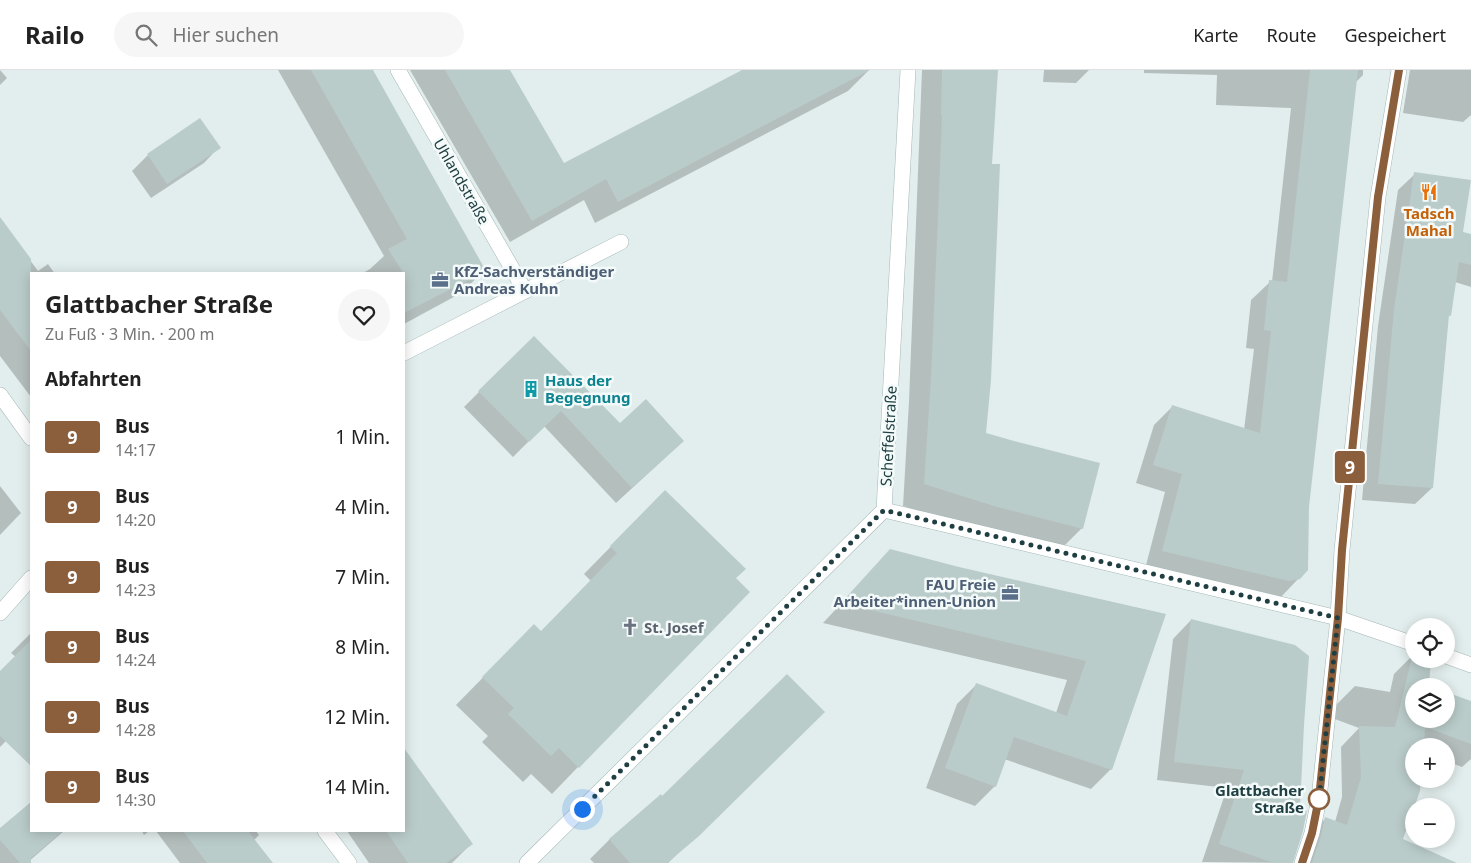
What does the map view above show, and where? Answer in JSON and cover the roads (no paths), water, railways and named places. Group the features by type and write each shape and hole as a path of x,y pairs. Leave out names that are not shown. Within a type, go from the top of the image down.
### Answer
{"street":[{"name":"Uhlandstraße","path":"398,70 525,291"},
{"name":"Scheffelstraße","path":"884,510 908,70"},
{"path":"1302,863 1312,833 1319,798 1378,197 1399,70"},
{"path":"405,353 621,242"},
{"path":"0,395 30,437"},
{"path":"527,863 884,510 1338,618 1405,641"},
{"path":"0,613 30,579"},
{"path":"1455,659 1471,665"},
{"path":"326,832 349,863"}],"place":[{"name":"Tadsch Mahal","path":"1429,192"},
{"name":"KfZ-Sachverständiger Andreas Kuhn","path":"440,280"},
{"name":"Haus der Begegnung","path":"531,389"},
{"name":"FAU Freie Arbeiter*innen-Union","path":"1010,593"},
{"name":"St. Josef","path":"630,627"},
{"name":"Glattbacher Straße","path":"1319,799"}]}
